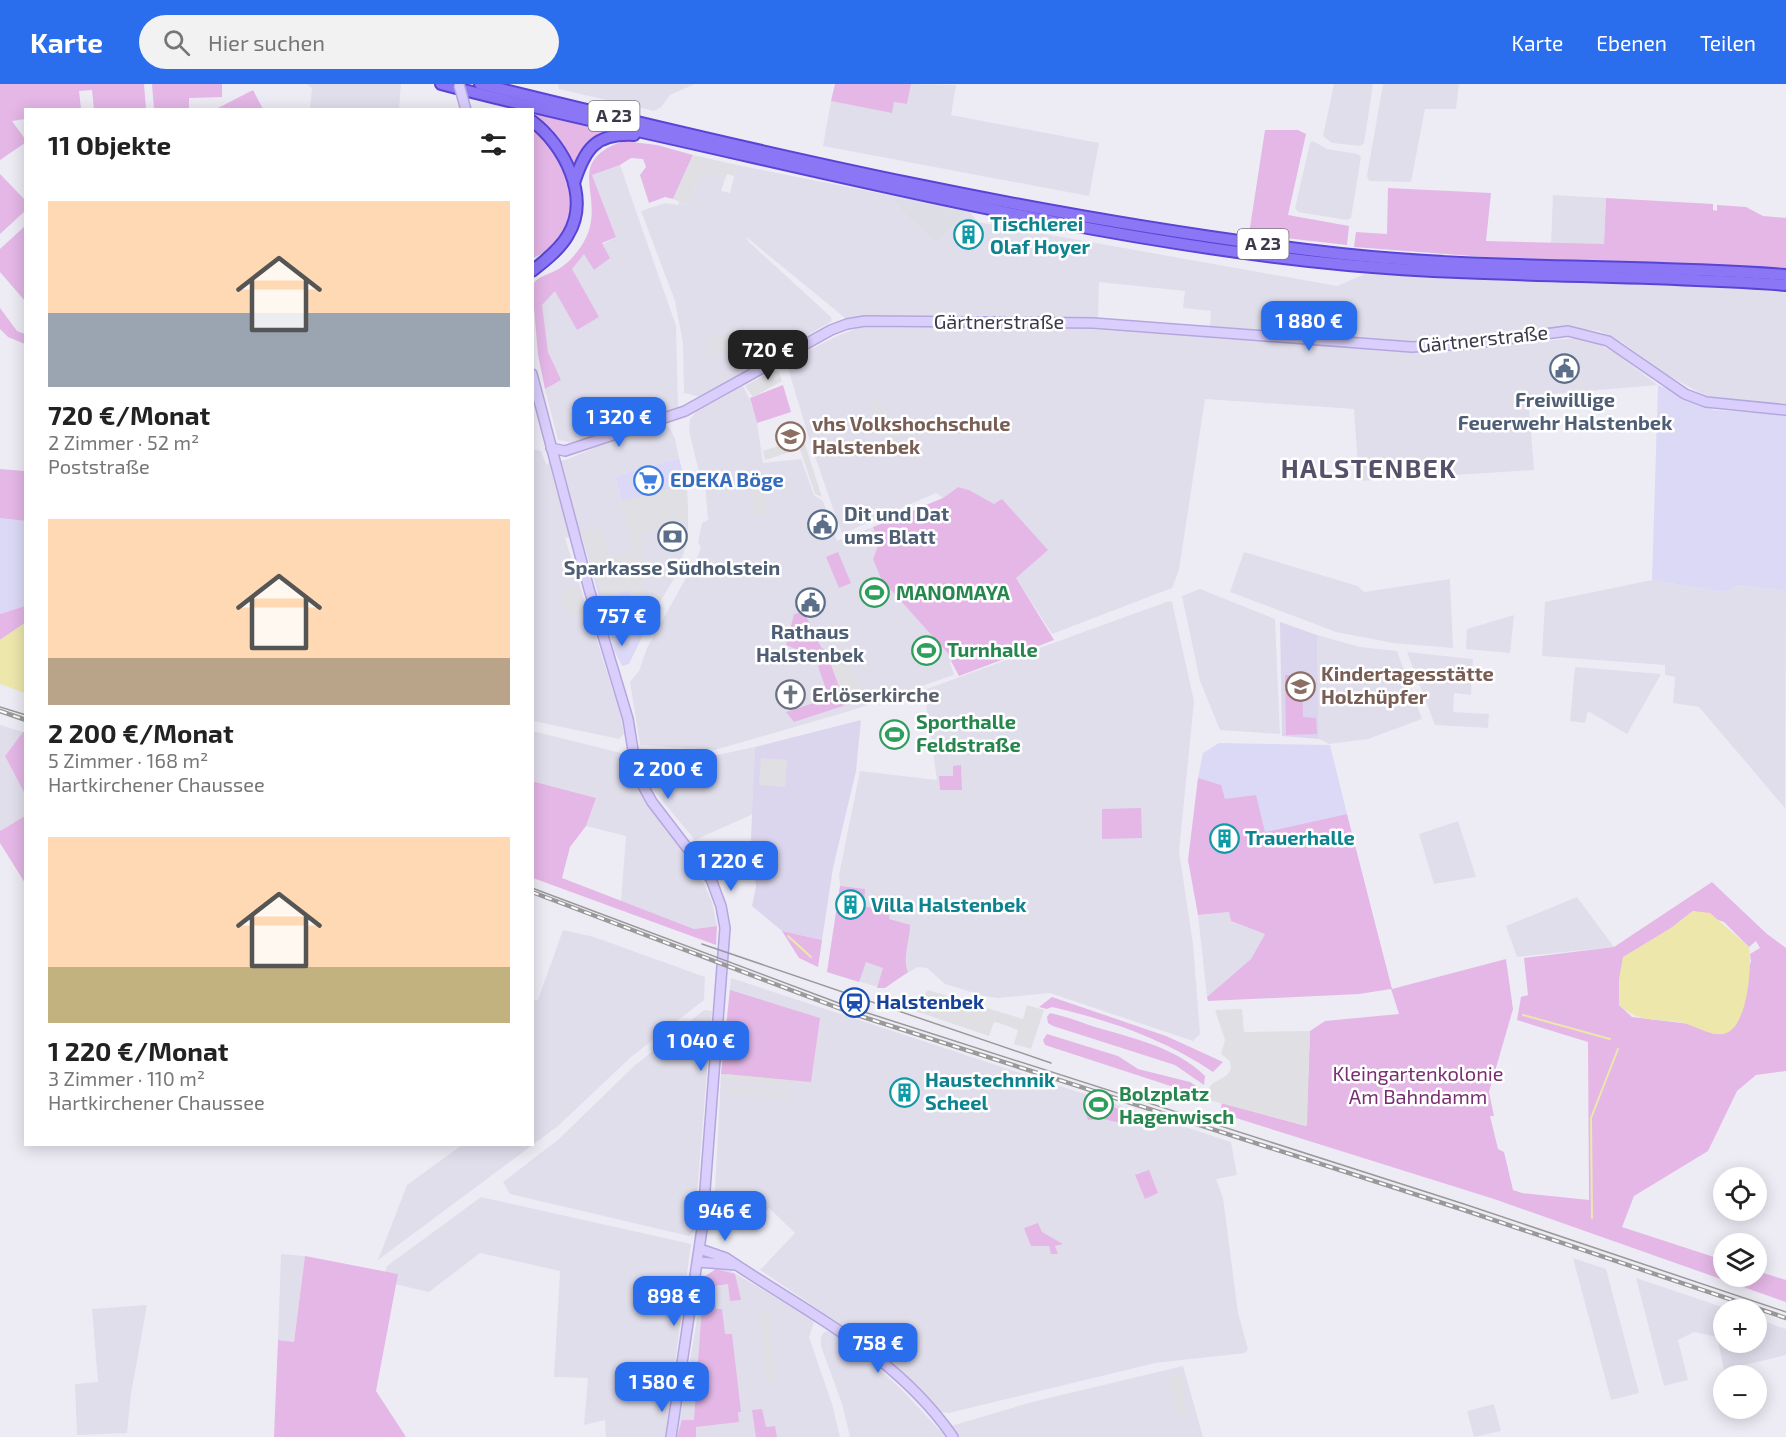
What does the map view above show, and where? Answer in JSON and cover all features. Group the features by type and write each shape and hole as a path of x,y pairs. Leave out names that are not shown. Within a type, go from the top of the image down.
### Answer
{"highway":[{"name":"A 23","path":"441,84 482,90 896,179 1090,218 1218,238 1345,254 1482,264 1786,275"},
{"name":"A 23","path":"482,90 664,137 861,182 1065,223 1271,255 1347,264 1479,274 1678,279 1786,285"},
{"path":"482,90 510,108"},
{"path":"534,123 559,148 574,183 575,212 572,228 563,243 534,269"},
{"path":"574,183 586,152 603,139 624,134 664,137"},
{"path":"534,261 550,255"}],"street":[{"path":"459,84 465,108"},
{"name":"Gärtnerstraße","path":"551,448 567,450 685,411 831,330 851,323 874,322 1093,323 1412,346 1467,345 1568,331 1608,341 1680,390 1706,402 1786,410"},
{"path":"534,382 593,604 617,677 628,719 637,775 652,802 711,879 723,914 725,948 700,1249 671,1437"},
{"path":"700,1249 716,1252 874,1353 901,1377 941,1420 953,1437"},
{"path":"698,1262 738,1266"}],"shaded area":[{"path":"307,84 401,84 399,108 310,108 312,88"},
{"path":"558,84 695,84 670,95 661,107 654,111 559,89"},
{"path":"911,84 956,85 951,115 1099,143 1089,196 823,146 831,101 892,112 894,102 907,104"},
{"path":"1334,84 1373,84 1364,143 1360,146 1332,143 1323,136"},
{"path":"1383,84 1459,84 1456,109 1425,109 1411,182 1369,181 1367,176"},
{"path":"1313,141 1327,149 1358,154 1361,157 1351,218 1347,220 1298,212 1295,208 1310,143"},
{"path":"693,155 737,165 734,176 727,174 725,179 701,172 687,205 673,199"},
{"path":"620,165 676,326 678,407 623,427 613,405 587,427 591,438 575,443 558,440 545,389 560,380 548,352 541,305 584,254 616,237 592,175"},
{"path":"737,165 969,211 978,222 1337,286 1365,274 1643,283 1786,292 1786,405 1710,399 1663,372 1623,343 1599,331 1570,328 1473,340 1410,342 1210,327 1211,311 1183,308 1185,291 1099,282 1098,319 960,315 845,318 745,236 831,317 832,321 700,397 684,393 683,343 675,301 641,211 665,203 678,205 679,202 687,205 701,172 725,179 721,191 730,193"},
{"path":"1553,195 1606,198 1604,245 1551,244"},
{"path":"894,198 964,212 937,242 901,209"},
{"path":"874,322 1057,327 1432,352 1575,338 1592,340 1615,353 1658,385 1528,396 1534,470 1359,481 1354,409 1205,399 1179,570 1172,588 1052,634 1016,578 994,505 969,490 958,487 943,498 936,493 842,534 812,448 786,362 837,336"},
{"path":"730,334 735,343 712,356 704,339"},
{"path":"773,370 779,372 782,381 753,397 745,386"},
{"path":"1658,385 1714,410 1786,415 1786,591 1739,585 1724,592 1652,580"},
{"path":"743,386 757,423 763,463 801,459 814,495 823,501 837,541 873,527 879,543 873,559 881,579 953,659 950,662 954,675 853,710 715,750 640,745 630,682 639,671 647,648 697,558 701,548 698,542 702,523 708,520 705,485 701,481 689,430 690,419 696,412"},
{"path":"878,399 902,435 893,442 868,406"},
{"path":"665,425 670,428 675,439 679,458 615,476 633,549 609,557 600,528 565,538 621,717 624,734 619,739 534,721 534,449 541,451 546,464 568,459 608,442"},
{"path":"802,435 822,497 815,494 800,449 765,460 763,451 797,440"},
{"path":"679,458 687,489 688,519 640,535 650,576 642,578 654,612 629,664 622,666 614,650 581,533 601,528 609,557 633,549 615,476"},
{"path":"761,474 767,515 755,517 749,475"},
{"path":"675,487 678,491 687,489 688,519 640,535 650,576 642,578 653,609 642,627 629,590 602,599 581,533 601,528 609,557 633,549 621,501"},
{"path":"0,518 24,521 24,606 0,614"},
{"path":"688,519 688,537 679,570 654,612 642,578 650,575 640,535"},
{"path":"1244,552 1358,586 1364,592 1450,579 1453,648 1393,643 1336,632 1230,592"},
{"path":"1652,580 1724,592 1739,585 1786,591 1785,808 1699,707 1673,703 1675,677 1665,675 1665,665 1542,656 1545,602"},
{"path":"577,586 584,612 569,616 561,591"},
{"path":"1200,589 1275,619 1280,734 1220,730 1200,681 1182,596"},
{"path":"1169,601 1172,602 1194,701 1179,851 1193,944 1200,1034 1193,1041 1050,993 998,998 984,996 945,984 927,968 918,967 881,988 827,972 840,886 839,875 860,771 937,780 924,690"},
{"path":"1514,615 1510,653 1466,649 1467,629"},
{"name":"Kindertagesstätte Holzhüpfer","path":"1280,622 1317,635 1319,739 1282,736"},
{"path":"24,624 24,693 0,684 0,640"},
{"path":"1317,635 1360,647 1397,651 1422,719 1368,739 1329,744 1319,739"},
{"path":"843,645 863,699 846,705 826,651"},
{"path":"1407,652 1473,659 1471,695 1454,693 1453,712 1489,714 1488,728 1435,725"},
{"path":"1575,667 1661,674 1627,734 1588,711 1585,723 1570,721"},
{"path":"861,720 856,771 833,868 822,940 782,931 752,906 756,887 751,838 755,747"},
{"path":"0,725 23,732 5,756 24,790 24,817 0,831"},
{"path":"534,731 621,753 627,759 636,788 696,867 712,902 717,926 694,929 621,901 626,836 586,826 596,798 534,781"},
{"path":"1219,743 1330,745 1347,814 1265,832 1198,778 1203,753"},
{"path":"755,747 753,814 695,840 655,792 646,775 641,752 686,753 685,768 717,769 717,755"},
{"path":"761,758 787,760 785,787 759,785"},
{"path":"1458,821 1476,877 1434,884 1419,834"},
{"path":"1577,897 1614,947 1517,957 1506,926"},
{"path":"1693,911 1710,913 1749,947 1749,982 1743,1010 1731,1030 1723,1034 1712,1033 1679,1022 1640,1017 1619,1005 1619,979 1623,957 1671,928"},
{"path":"1229,912 1231,921 1265,934 1251,959 1207,997 1198,915"},
{"path":"563,930 594,937 705,977 704,1000 631,1057 558,1126 534,1144 534,1000 538,1000"},
{"path":"731,978 1231,1142 1237,1175 1216,1179 1223,1198 1238,1313 1248,1349 1245,1353 1155,1363 949,1413 942,1412 881,1352 760,1270 795,1233 769,1208 763,1214 714,1211 721,1074"},
{"path":"928,990 1023,1019 1027,1005 1044,1010 1031,1049 1014,1044 1018,1030 999,1023 994,1022 989,1036 915,1011 918,1000"},
{"path":"1242,1009 1244,1032 1310,1031 1307,1126 1205,1099 1205,1093 1212,1084 1227,1075 1231,1069 1230,1061 1221,1054 1225,1040 1215,1010"},
{"path":"704,1010 712,1011 694,1231 689,1236 510,1194 503,1182 559,1139 634,1066"},
{"path":"726,1074 787,1080 787,1087 725,1081"},
{"path":"724,1086 787,1092 787,1098 724,1092"},
{"path":"461,1146 531,1146 378,1260 407,1185"},
{"path":"481,1197 691,1244 665,1437 606,1437 605,1420 584,1425 588,1378 554,1377 560,1271 480,1253 429,1292 394,1284 397,1274 385,1272 387,1266"},
{"path":"281,1254 305,1256 294,1342 278,1340"},
{"path":"1573,1258 1606,1269 1639,1393 1611,1400"},
{"path":"716,1269 731,1271 812,1319 814,1323 809,1337 832,1404 840,1437 677,1437 704,1277"},
{"path":"1636,1278 1713,1304 1713,1336 1694,1332 1678,1340 1688,1380 1664,1386"},
{"path":"147,1305 131,1394 127,1433 77,1435 75,1384 98,1382 92,1309"},
{"path":"759,1309 770,1312 776,1383 766,1384"},
{"path":"1767,1322 1786,1329 1786,1355 1745,1365 1723,1365 1720,1353 1767,1353"},
{"path":"830,1331 864,1355 902,1390 946,1437 850,1437 842,1404 821,1346 821,1337 824,1332"},
{"path":"1183,1366 1203,1437 957,1437 951,1426 1032,1402"},
{"path":"1178,1375 1179,1378 1182,1377 1185,1387 1181,1388 1188,1416 1179,1418 1168,1377"},
{"path":"1494,1404 1501,1431 1474,1437 1467,1411"}],"green space":[{"path":"0,84 144,84 146,108 94,108 92,90 79,91 81,108 24,108 24,119 12,121 24,138 24,144 0,160"},
{"path":"152,84 222,84 222,97 189,98 189,108 154,108"},
{"path":"835,84 911,84 907,104 894,102 892,113 831,101"},
{"path":"253,90 262,108 218,108"},
{"path":"534,114 608,131 574,171 534,119"},
{"path":"534,126 553,145 562,160 570,185 571,199 567,225 551,249 534,258"},
{"path":"1265,130 1298,130 1306,134 1288,215 1349,226 1347,245 1249,234"},
{"path":"624,141 657,145 693,155 673,199 665,197 649,203 640,175 646,167 643,159 631,158 620,165 592,175 616,237 602,243 610,258 594,270 584,254 572,269 599,317 577,330 555,291 542,305 548,352 561,380 545,389 538,355 534,283 567,263 588,233 592,205 590,168 595,158 606,149"},
{"path":"0,174 24,199 24,212 0,234"},
{"path":"1388,188 1491,193 1486,241 1604,244 1606,198 1713,204 1713,210 1717,211 1717,205 1746,207 1763,216 1786,218 1786,268 1498,258 1354,247 1356,232 1387,234"},
{"path":"24,227 24,300 0,272 0,249"},
{"path":"0,308 17,331 24,334 24,344 8,337 0,329"},
{"path":"783,385 791,412 757,423 750,398"},
{"path":"613,404 623,427 591,438 587,427 582,428 579,418"},
{"path":"0,469 24,471 24,521 0,518"},
{"path":"958,487 969,490 994,504 1002,499 1048,550 1016,578 1054,640 959,676 951,661 953,659 881,579 873,559 879,543 873,527 943,498"},
{"path":"838,552 851,583 839,588 826,557"},
{"path":"24,606 24,624 0,640 0,614"},
{"path":"804,612 821,647 826,651 846,705 794,722 786,712 829,698 818,666 822,663 817,653 803,652 786,645 794,614"},
{"path":"1285,675 1302,675 1303,717 1316,718 1317,734 1286,735"},
{"path":"24,732 24,792 5,756"},
{"path":"686,753 717,755 717,770 685,768"},
{"path":"961,765 962,790 940,790 939,776 953,776 953,766"},
{"name":"Kleingartenkolonie Am Bahndamm","path":"1198,778 1221,785 1225,799 1256,795 1265,832 1347,814 1392,989 1506,959 1513,1009 1489,1092 1494,1116 1490,1116 1498,1149 1504,1152 1513,1190 1522,1193 1589,1200 1588,1042 1517,1020 1521,997 1528,995 1524,958 1614,947 1712,882 1767,934 1786,948 1786,1071 1756,1075 1737,1091 1708,1151 1634,1196 1622,1227 1713,1257 1713,1276 1494,1199 1220,1113 1222,1103 1306,1126 1310,1031 1325,1021 1399,1014 1391,989 1359,994 1208,1001 1207,997 1251,959 1265,934 1231,921 1229,912 1198,915 1188,860","holes":["1693,911 1724,922 1749,947 1756,941 1760,948 1750,954 1751,962 1714,1034 1690,1024 1632,1017 1619,1005 1624,957 1671,928"]},
{"path":"534,782 596,798 586,826 570,847 562,878 694,929 717,926 716,945 534,878"},
{"path":"1141,808 1142,838 1102,839 1102,809"},
{"path":"24,817 24,881 0,843 0,831"},
{"path":"840,886 865,889 864,907 890,908 889,919 910,925 906,955 908,972 885,988 877,988 883,968 866,962 859,982 827,972"},
{"path":"782,931 822,940 818,967 799,958"},
{"path":"730,990 820,1018 811,1082 721,1074"},
{"path":"1052,997 1166,1036 1223,1062 1213,1072 1156,1040 1135,1032 1073,1012 1052,1007 1047,1009 1039,1007"},
{"path":"1050,1013 1167,1051 1181,1058 1205,1076 1204,1085 1175,1065 1053,1026 1048,1023 1047,1017"},
{"path":"1047,1034 1118,1056 1138,1069 1190,1082 1202,1090 1198,1095 1045,1045 1043,1040"},
{"name":"Bolzplatz Hagenwisch","path":"1090,1099 1125,1111 1121,1123 1103,1119 1088,1120 1086,1113"},
{"path":"1149,1170 1158,1193 1145,1199 1135,1175"},
{"path":"1038,1223 1042,1232 1063,1244 1055,1246 1058,1254 1051,1254 1049,1246 1031,1246 1024,1228"},
{"path":"305,1256 398,1274 376,1391 406,1437 274,1437 278,1340 294,1342"},
{"path":"716,1269 735,1274 741,1300 730,1301 728,1284 713,1286 716,1309 722,1309 725,1334 732,1334 741,1412 738,1412 739,1422 696,1427 696,1437 677,1437 682,1420 694,1420 704,1277"},
{"path":"1767,1274 1786,1280 1786,1302 1743,1287 1767,1287"},
{"path":"762,1409 766,1427 775,1426 777,1437 756,1437 752,1410"}],"waterway":[{"path":"788,936 811,957"},
{"path":"1523,1015 1610,1039"},
{"path":"1592,1218 1591,1118 1618,1049"}],"tram line":[{"path":"0,707 24,714"},
{"path":"534,889 852,1008 1464,1204 1786,1312"},
{"path":"702,944 1051,1063"}],"railway":[{"path":"0,711 24,719"},
{"path":"534,893 857,1015 1461,1209 1786,1318"}],"place":[{"name":"Tischlerei Olaf Hoyer","path":"969,235"},
{"name":"Freiwillige Feuerwehr Halstenbek","path":"1565,369"},
{"name":"vhs Volkshochschule Halstenbek","path":"791,436"},
{"name":"EDEKA Böge","path":"649,480"},
{"name":"Dit und Dat ums Blatt","path":"823,525"},
{"name":"Sparkasse Südholstein","path":"672,537"},
{"name":"MANOMAYA","path":"875,593"},
{"name":"Rathaus Halstenbek","path":"810,602"},
{"name":"Turnhalle","path":"926,650"},
{"name":"Kindertagesstätte Holzhüpfer","path":"1300,686"},
{"name":"Erlöserkirche","path":"791,695"},
{"name":"Sporthalle Feldstraße","path":"895,734"},
{"name":"Trauerhalle","path":"1224,838"},
{"name":"Villa Halstenbek","path":"850,905"},
{"name":"Halstenbek","path":"855,1002"},
{"name":"Haustechnnik Scheel","path":"904,1092"},
{"name":"Bolzplatz Hagenwisch","path":"1098,1105"}],"district":[{"name":"HALSTENBEK","path":"1369,469"}]}
